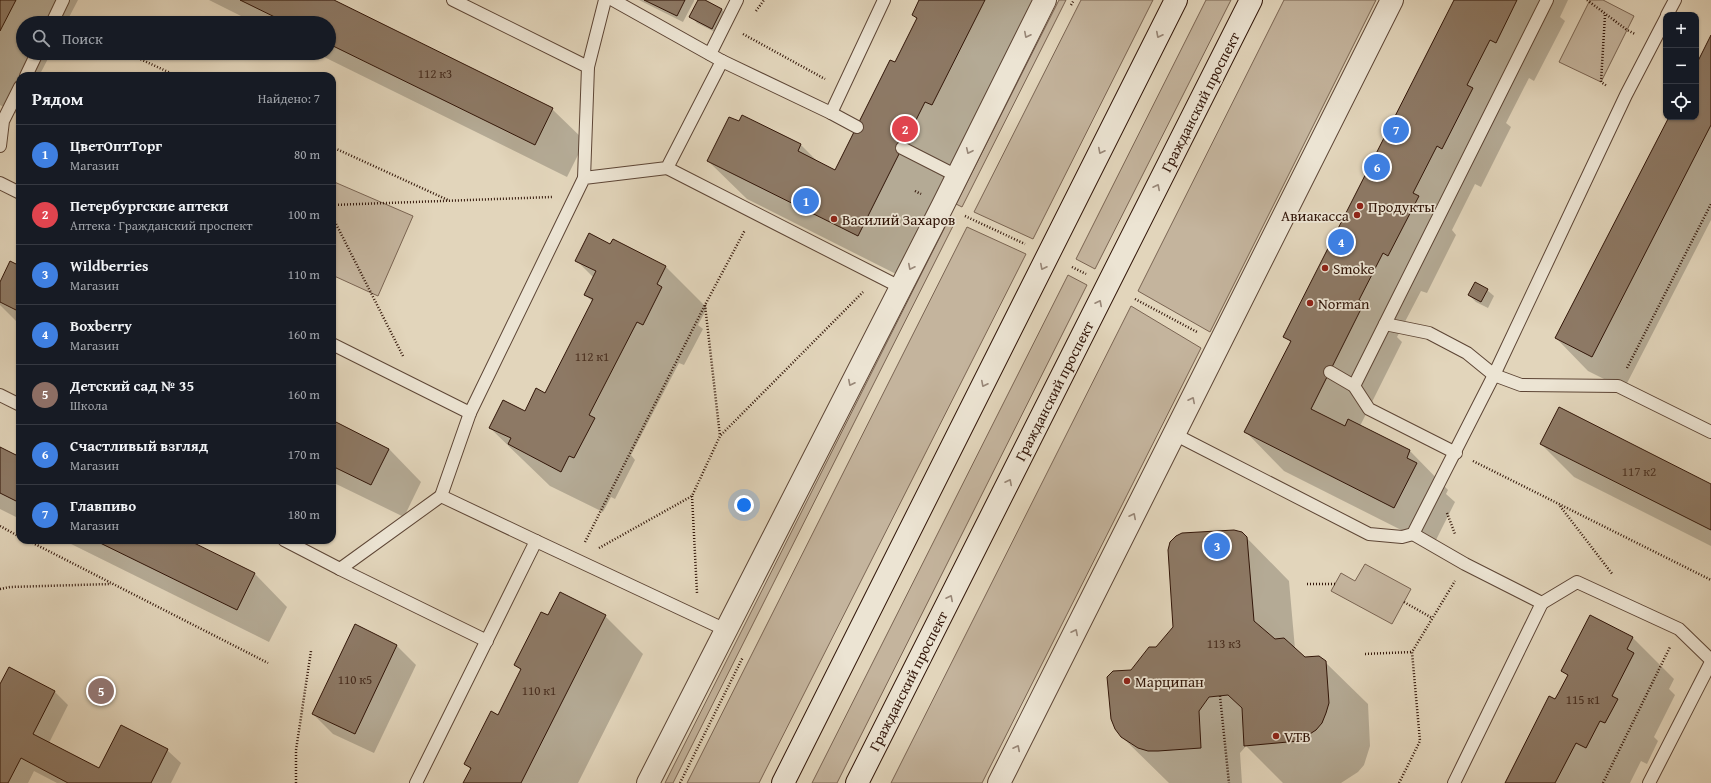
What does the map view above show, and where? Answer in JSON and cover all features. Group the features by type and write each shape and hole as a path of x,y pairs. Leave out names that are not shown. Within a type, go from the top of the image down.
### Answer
{"street":[{"path":"648,783 1045,0"},
{"path":"783,783 1176,0"},
{"name":"Гражданский проспект","path":"857,783 1251,0"},
{"path":"999,783 1392,0"}],"lane":[{"path":"55,16 63,0"},
{"path":"453,0 588,67"},
{"path":"340,569 441,496 470,413 584,178 588,67 605,0"},
{"path":"613,0 722,61 857,127"},
{"path":"710,54 736,0"},
{"path":"831,113 884,0"},
{"path":"1354,386 1547,0"},
{"path":"1669,12 1675,0"},
{"path":"1413,534 1456,453 1626,95 1663,24"},
{"path":"28,72 34,60"},
{"path":"667,168 722,61"},
{"path":"0,146 2,120 16,94"},
{"path":"902,148 957,176"},
{"path":"584,178 667,168 900,287"},
{"path":"0,183 16,191"},
{"path":"1385,324 1429,333 1468,353 1494,375 1521,386 1618,386 1711,432"},
{"path":"336,346 419,386 470,413"},
{"path":"1330,372 1354,386 1369,409 1456,453"},
{"path":"0,395 16,403"},
{"path":"1174,434 1369,534 1402,537 1413,534 1465,564 1542,603"},
{"path":"441,496 726,630"},
{"path":"416,783 536,541"},
{"path":"292,544 487,641"},
{"path":"1454,783 1542,603 1577,582 1679,629 1711,661 1649,783"}],"path":[{"path":"1587,0 1627,30 1653,43"},
{"path":"1605,15 1601,82 1626,95"},
{"path":"725,24 843,88"},
{"path":"142,60 168,72"},
{"path":"336,149 449,201"},
{"path":"336,205 575,197"},
{"path":"1618,386 1711,204"},
{"path":"576,560 705,305 754,213"},
{"path":"959,213 1025,244"},
{"path":"336,224 419,386"},
{"path":"1072,267 1092,277"},
{"path":"698,618 692,496 720,436 863,292"},
{"path":"1135,299 1200,333"},
{"path":"705,305 720,436"},
{"path":"1456,453 1711,580"},
{"path":"1399,783 1420,741 1412,652 1465,564 1438,487"},
{"path":"576,560 692,496"},
{"path":"1559,504 1616,579"},
{"path":"0,526 16,535"},
{"path":"35,544 268,663"},
{"path":"0,588 113,584"},
{"path":"1307,584 1335,584"},
{"path":"1404,602 1432,618"},
{"path":"1603,783 1679,629"},
{"path":"296,783 296,750 311,651"},
{"path":"1365,654 1412,652"},
{"path":"1220,696 1229,783"}],"shaded area":[{"path":"1059,0 1066,0 962,207 956,204"},
{"path":"1081,0 1153,0 1033,239 974,212"},
{"path":"1206,0 1231,0 1095,269 1076,259"},
{"path":"1284,0 1376,0 1210,332 1138,291"},
{"path":"1590,0 1603,0 1634,16 1601,82 1559,62"},
{"path":"336,183 413,216 378,296 336,277"},
{"path":"949,219 955,222 673,783 665,783"},
{"path":"967,227 1026,254 759,783 687,783"},
{"path":"1068,275 1087,285 837,783 812,783"},
{"path":"1131,306 1201,348 982,783 891,783"},
{"path":"1365,564 1411,589 1392,624 1331,591 1341,573 1355,581"}],"building":[{"path":"0,0 16,0 0,31"},
{"path":"240,0 334,0 553,108 535,145 336,47 336,16 273,16"},
{"path":"644,0 685,0 677,16"},
{"path":"698,0 705,0 722,9 712,29 689,17"},
{"path":"919,0 985,0 932,105 925,102 858,236 707,161 729,117 739,121 742,115 801,144 798,151 835,170 890,60 895,62 917,18 912,15"},
{"path":"1454,0 1517,0 1496,43 1490,40 1467,85 1473,88 1442,149 1437,146 1413,193 1419,196 1388,256 1383,253 1359,300 1364,303 1311,409 1345,426 1348,419 1410,450 1407,458 1417,463 1394,508 1244,432 1291,341 1283,337"},
{"path":"1711,35 1711,125 1592,357 1555,338 1667,120 1699,120 1699,59"},
{"path":"589,233 610,244 613,239 666,266 657,284 662,287 643,325 637,322 589,415 595,418 574,458 569,456 561,472 508,444 511,438 489,428 503,400 525,411 536,388 545,393 593,299 584,295 596,271 575,261"},
{"path":"10,261 16,264 16,310 0,302 0,282"},
{"path":"1475,282 1488,289 1481,302 1468,295"},
{"path":"1559,407 1711,484 1711,530 1540,444"},
{"path":"336,422 389,449 371,485 336,468"},
{"path":"0,447 16,455 16,501 0,493"},
{"path":"1234,530 1242,532 1247,537 1254,621 1275,639 1284,638 1305,657 1319,656 1326,661 1329,703 1322,723 1316,730 1299,741 1244,746 1242,708 1228,695 1209,697 1199,711 1201,748 1148,751 1138,748 1121,737 1115,729 1111,719 1107,677 1113,671 1131,670 1149,647 1156,647 1173,627 1168,550 1170,542 1182,533"},
{"path":"102,544 196,544 255,573 237,610"},
{"path":"560,592 606,615 521,783 463,783 471,768 464,764 491,711 498,715 521,669 514,665 541,612 548,615"},
{"path":"1590,615 1633,637 1627,649 1634,653 1612,696 1618,699 1605,723 1600,721 1586,748 1576,743 1555,783 1505,783 1549,696 1555,699 1568,675 1561,671"},
{"path":"355,624 397,645 355,734 312,714"},
{"path":"9,667 55,691 33,734 99,768 121,725 168,749 151,783 68,783 21,758 8,783 0,783 0,684"}],"place":[{"name":"Петербургские аптеки","path":"905,129"},
{"name":"Главпиво","path":"1396,130"},
{"name":"Счастливый взгляд","path":"1377,167"},
{"name":"ЦветОптТорг","path":"806,201"},
{"name":"Продукты","path":"1360,206"},
{"name":"Авиакасса","path":"1357,215"},
{"name":"Василий Захаров","path":"834,219"},
{"name":"Boxberry","path":"1341,242"},
{"name":"Smoke","path":"1325,268"},
{"name":"Norman","path":"1310,303"},
{"name":"Wildberries","path":"1217,546"},
{"name":"Марципан","path":"1127,681"},
{"name":"Детский сад № 35","path":"101,691"},
{"name":"VTB","path":"1276,736"}]}
